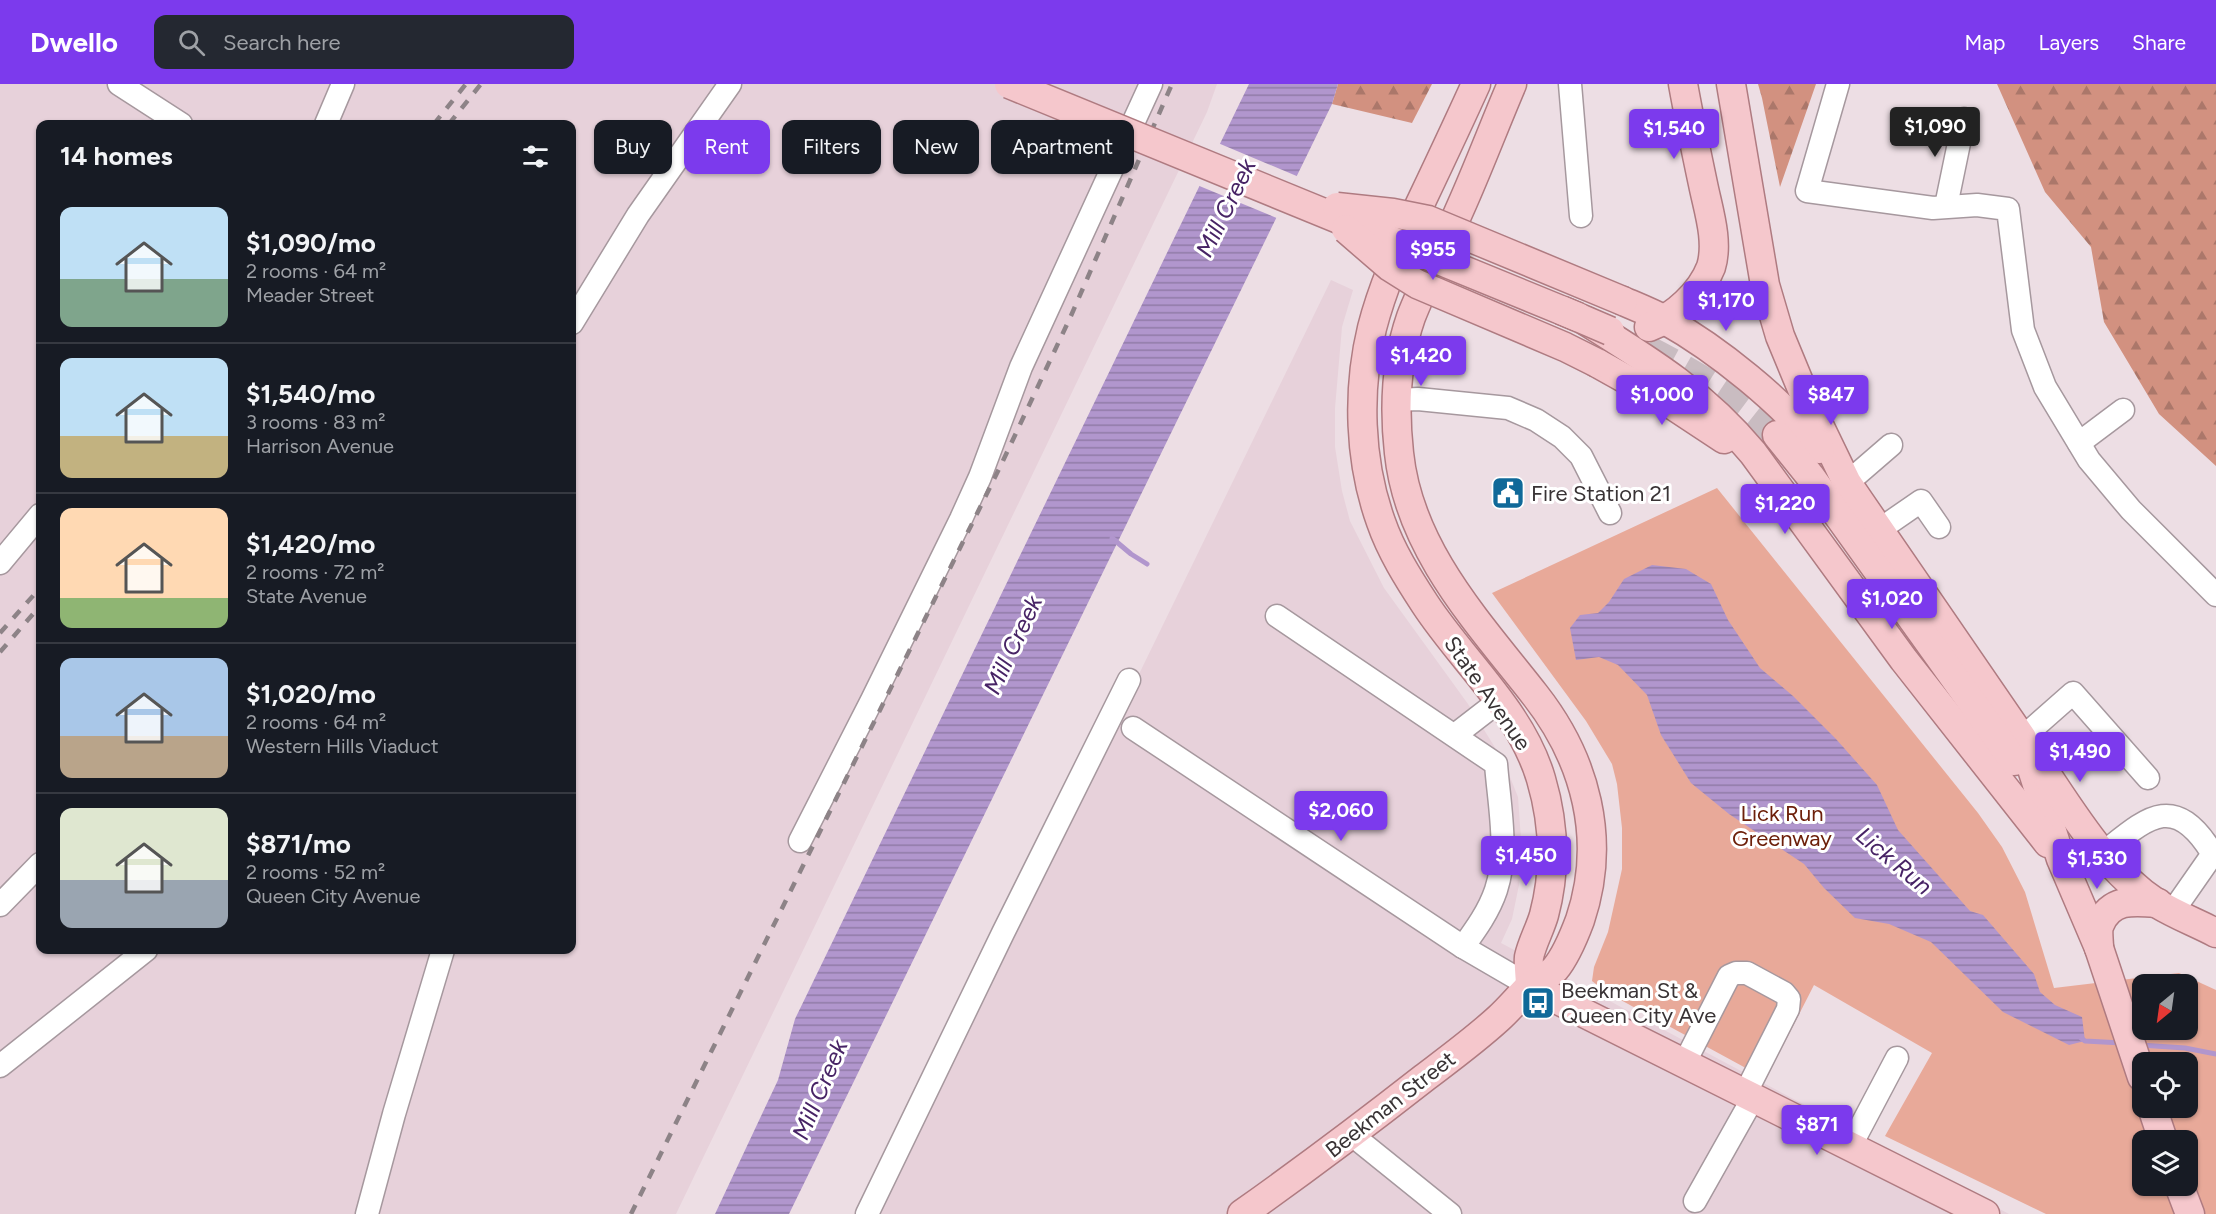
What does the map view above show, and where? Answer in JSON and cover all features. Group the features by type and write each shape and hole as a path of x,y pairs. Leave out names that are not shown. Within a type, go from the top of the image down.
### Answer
{"main road":[{"path":"1009,84 1578,317 1672,346 1766,394"},
{"path":"1016,84 1305,199 1622,332 1665,321 1691,297 1711,266 1712,233 1683,84"},
{"name":"State Avenue","path":"1476,84 1397,255 1383,292 1370,338 1362,405 1364,442 1372,493 1381,523 1393,549 1426,606 1524,736 1541,780 1552,845 1549,887 1544,914 1529,957 1530,986"},
{"name":"State Avenue","path":"1512,84 1460,210 1411,319 1403,344 1397,400 1398,450 1402,476 1422,538 1462,601 1543,705 1568,750 1588,803 1593,853 1586,903 1573,936 1554,970 1530,986"},
{"path":"1731,84 1765,285 1780,336 1803,394 1847,483"},
{"path":"1305,199 1337,222 1390,267 1417,284 1565,346 1674,406 1750,455"},
{"path":"1305,199 1343,208 1393,213 1428,220 1623,301 1665,321 1714,352 1766,394 1812,439 1847,483 2103,854 2124,877 2165,907 2216,933"},
{"path":"1578,317 1648,358 1701,399 1731,426 1750,455 1782,491 1904,660 2061,859"},
{"path":"1777,435 1810,476 2042,799"},
{"path":"2022,738 2061,859 2099,948 2133,1052"},
{"path":"2099,948 2099,925 2111,908 2130,901 2165,907"},
{"path":"1530,986 1985,1214"},
{"name":"Beekman Street","path":"1242,1214 1352,1135 1488,1028 1530,986"},
{"path":"2166,1214 2170,1196"},
{"path":"2183,1196 2190,1214"}],"street":[{"path":"119,84 175,120"},
{"path":"328,120 343,84"},
{"path":"576,316 638,215 730,84"},
{"path":"800,841 878,690 962,519 1021,367 1151,84"},
{"path":"1570,84 1581,216"},
{"path":"1838,84 1807,192 1933,208 1977,205 2008,208 2023,330 2045,387 2090,460 2131,510 2216,596"},
{"path":"1946,206 1965,119"},
{"path":"1397,400 1418,399 1508,408 1536,420 1562,436 1581,456 1610,513"},
{"path":"2079,443 2123,410"},
{"path":"1847,483 1891,445"},
{"path":"1879,530 1921,501 1939,527"},
{"path":"0,563 36,520"},
{"path":"1277,616 1496,764 1502,839 1501,865 1496,889 1487,911 1463,947"},
{"path":"867,1214 1129,680"},
{"path":"2022,738 2073,693 2148,778"},
{"path":"1455,735 1499,701"},
{"path":"1133,728 1463,947 1530,986"},
{"path":"2103,854 2124,837 2157,816 2174,816 2188,823 2201,835 2211,851 2210,858 2165,907"},
{"path":"0,905 36,868"},
{"path":"0,1066 141,954"},
{"path":"367,1214 441,954"},
{"path":"1684,1064 1729,976 1747,973 1784,993 1789,999 1788,1009 1749,1096 1695,1201"},
{"path":"1850,1147 1897,1058"},
{"path":"1352,1135 1450,1214"}],"shaded area":[{"path":"0,84 1217,84 1207,112 676,1214 0,1214"},
{"path":"1331,280 1353,290 1342,327 1335,408 1335,447 1342,491 1350,521 1384,588 1468,704 1504,762 1518,797 1522,854 1519,885 1512,919 1501,943 2009,1214 876,1214"}],"green space":[{"path":"1338,84 1432,84 1412,123 1332,104"},
{"path":"1758,84 1816,84 1780,187 1762,98"},
{"path":"1997,84 2216,84 2216,466 2159,414 2104,322 2091,247 2045,192"},
{"name":"Lick Run Greenway","path":"1717,488 1978,813 2002,847 2025,892 2054,988 2132,979 2132,1040 2198,1040 2198,982 2216,990 2216,1214 2046,1214 1885,1136 1932,1053 1814,985 1766,1079 1606,992 1592,981 1594,967 1608,932 1622,869 1622,828 1617,784 1612,764 1586,721 1492,593"}],"water":[{"name":"Mill Creek","path":"1249,84 1338,84 1332,104 789,1214 715,1214 778,1080 795,1019"},
{"path":"1652,565 1686,569 1711,584 1728,620 1760,668 1793,696 1836,739 1877,785 1898,830 1970,911 1983,915 2034,974 2040,992 2055,1005 2082,1017 2085,1041 2069,1045 2003,1012 1931,942 1889,924 1855,918 1824,888 1804,864 1729,814 1691,783 1661,735 1647,695 1618,665 1599,657 1576,660 1570,628 1580,615 1598,613 1609,602 1624,579"}],"pier":[{"path":"1218,143 1299,177 1279,219 1197,185"}],"waterway":[{"name":"Lick Run","path":"1112,538 1147,564"},
{"name":"Lick Run","path":"2081,1038 2085,1041 2122,1043"},
{"name":"Lick Run","path":"2140,1045 2185,1048 2216,1054"}],"tunnel":[{"path":"1647,349 1715,388 1777,435"}],"railway":[{"path":"437,120 466,84"},
{"path":"452,120 481,84"},
{"path":"631,1214 1001,465 1070,318 1172,84"},
{"path":"0,633 36,592"},
{"path":"0,652 36,611"}],"place":[{"name":"Fire Station 21","path":"1508,493"},
{"name":"Beekman St & Queen City Ave","path":"1538,1003"}]}
